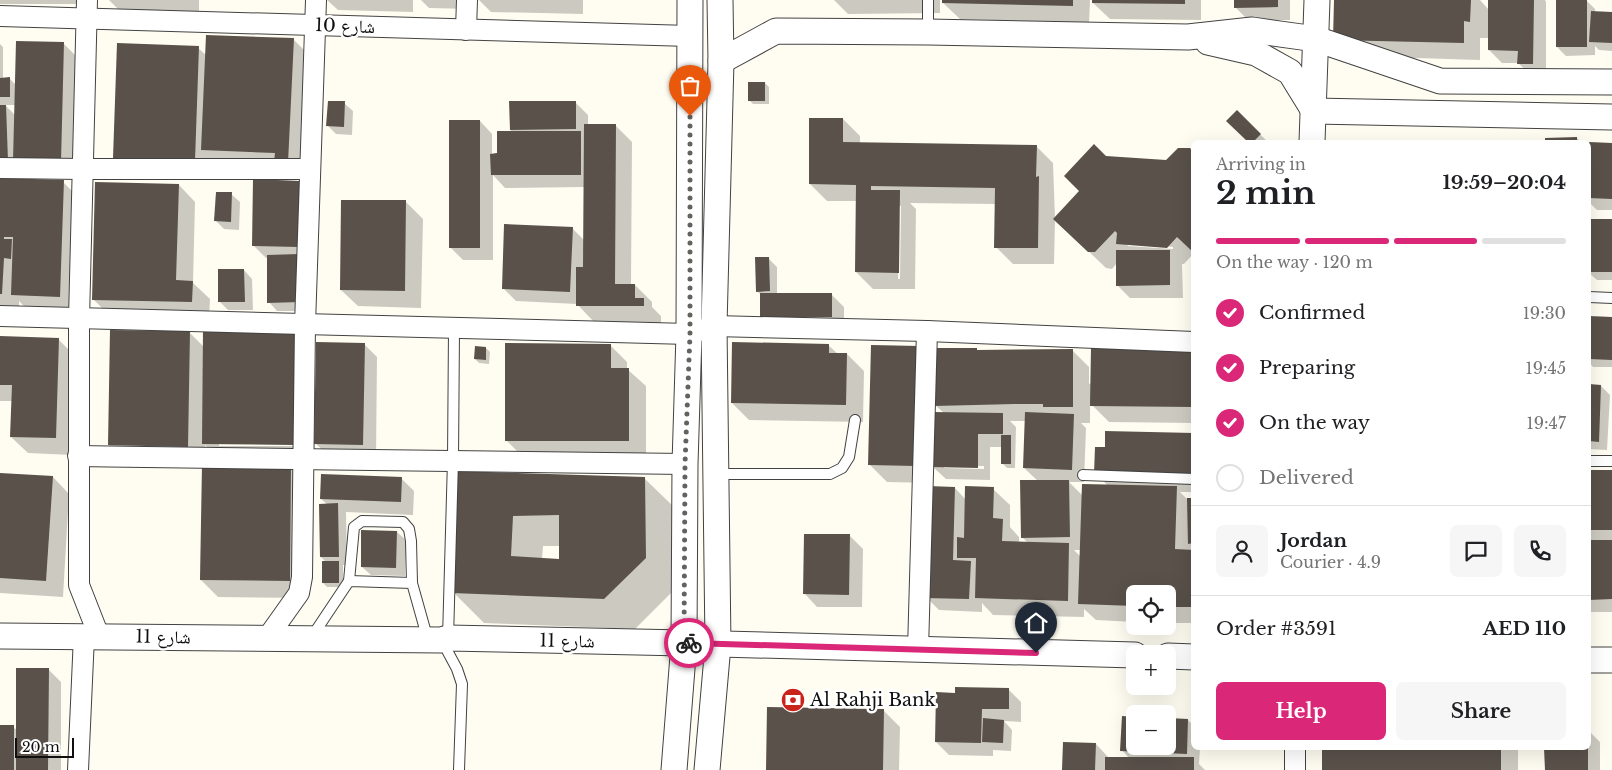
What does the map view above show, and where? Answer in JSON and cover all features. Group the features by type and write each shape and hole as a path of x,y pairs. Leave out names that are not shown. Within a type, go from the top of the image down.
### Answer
{"street":[{"path":"267,638 299,593 302,576 305,325 316,0"},
{"path":"466,30 467,0"},
{"path":"674,770 684,643 685,464 690,334 690,0"},
{"path":"707,770 718,645 714,326 721,61 720,0"},
{"path":"1302,0 1302,12 1316,39"},
{"path":"1312,140 1317,0"},
{"path":"78,770 92,636 79,584 79,319 86,9"},
{"name":"شارع 10","path":"0,16 86,9 315,25 690,36"},
{"path":"721,61 776,31 1188,37 1252,30 1316,39 1440,80 1612,82"},
{"path":"1188,37 1256,53 1290,72 1314,111"},
{"path":"1314,111 1612,117"},
{"path":"0,168 82,170 310,169"},
{"path":"0,316 690,334 714,326 927,331 1191,342"},
{"path":"918,650 927,331"},
{"path":"78,456 685,464"},
{"name":"شارع 11","path":"0,636 684,643 1126,655"},
{"path":"1176,656 1191,657"},
{"path":"1591,660 1612,660"},
{"path":"1295,750 1295,770"}],"lane":[{"path":"928,0 928,32"},
{"path":"1591,297 1612,298"},
{"path":"439,639 452,460 454,329"},
{"path":"716,474 830,474 842,468 849,457 855,420"},
{"path":"1591,461 1612,461"},
{"path":"1083,476 1191,479"},
{"path":"311,638 349,581 354,527 362,521 403,522 409,529 412,541 412,583 439,639 457,669 462,684 459,770"},
{"path":"349,581 412,583"}],"building":[{"path":"942,0 1073,0 1073,6 942,3"},
{"path":"1092,0 1185,0 1185,4 1092,3"},
{"path":"1234,0 1278,0 1278,7 1234,8"},
{"path":"1334,0 1471,0 1470,22 1464,21 1464,43 1333,40"},
{"path":"1488,0 1534,0 1533,64 1517,64 1518,51 1488,50"},
{"path":"1556,0 1587,0 1587,47 1556,47"},
{"path":"1591,11 1612,12 1612,43 1589,42"},
{"path":"206,35 294,38 288,163 274,162 275,153 201,150"},
{"path":"16,41 64,42 61,162 13,161"},
{"path":"117,43 199,46 195,161 113,158"},
{"path":"10,77 10,97 0,97 0,78"},
{"path":"748,82 765,82 765,101 748,101"},
{"path":"328,101 345,101 344,127 326,126"},
{"path":"509,101 576,101 576,129 510,130"},
{"path":"0,105 6,105 8,161 0,161"},
{"path":"1237,110 1261,134 1255,140 1246,140 1226,121"},
{"path":"809,118 843,118 843,142 1037,145 1036,177 1039,176 1038,248 994,248 995,188 871,186 871,190 900,190 899,273 855,272 856,185 809,184"},
{"path":"449,120 480,120 480,248 449,248"},
{"path":"584,124 616,124 615,284 635,284 635,298 644,298 644,306 576,306 576,267 583,267"},
{"path":"497,131 581,131 581,175 491,175 490,154 497,153"},
{"path":"1577,137 1577,140 1545,140 1545,138"},
{"path":"1591,142 1612,143 1612,199 1591,198"},
{"path":"1094,144 1106,156 1166,160 1178,148 1190,148 1191,250 1177,237 1167,248 1116,244 1117,233 1115,231 1095,252 1088,252 1053,219 1079,191 1064,176"},
{"path":"0,178 64,180 60,297 11,295 13,237 4,237 4,239 12,239 11,259 4,258 2,294 0,294"},
{"path":"253,179 300,181 299,247 252,246"},
{"path":"95,182 179,184 176,280 193,281 192,302 92,300"},
{"path":"216,192 232,192 231,222 214,221"},
{"path":"341,200 406,200 405,291 340,290"},
{"path":"1591,219 1612,219 1612,272 1591,272"},
{"path":"504,224 573,227 570,292 502,289"},
{"path":"1116,250 1170,250 1170,285 1116,286"},
{"path":"299,254 300,302 267,303 267,255"},
{"path":"755,257 769,257 770,291 756,292"},
{"path":"218,269 244,269 245,302 218,302"},
{"path":"760,293 832,293 832,317 760,317"},
{"path":"1591,316 1612,317 1612,360 1591,359"},
{"path":"203,329 295,329 294,445 202,444"},
{"path":"110,330 190,331 188,447 108,445"},
{"path":"0,336 59,338 56,438 10,437 12,385 0,385"},
{"path":"316,342 365,343 363,445 314,444"},
{"path":"732,342 829,344 829,353 847,353 846,405 731,403"},
{"path":"505,343 611,344 611,368 629,368 629,441 505,441"},
{"path":"871,345 919,346 916,466 868,465"},
{"path":"475,346 486,347 486,360 474,359"},
{"path":"934,348 977,348 977,350 1073,349 1073,407 1043,407 1043,404 934,406"},
{"path":"1091,348 1191,350 1191,407 1090,406"},
{"path":"1591,384 1601,385 1599,442 1591,441"},
{"path":"932,412 1003,413 1003,434 978,434 978,468 932,467"},
{"path":"1025,412 1074,414 1072,470 1023,468"},
{"path":"1105,431 1191,433 1191,476 1094,474 1095,447 1105,447"},
{"path":"1001,435 1011,435 1011,464 1001,464"},
{"path":"202,464 291,465 290,581 200,580"},
{"path":"1591,470 1612,470 1612,530 1591,530"},
{"path":"457,471 645,477 646,558 604,599 452,593","holes":["559,515 559,559 511,556 513,516"]},
{"path":"0,473 53,476 46,581 0,578"},
{"path":"321,474 402,477 401,502 320,499"},
{"path":"1020,480 1069,480 1070,537 1021,538"},
{"path":"1082,484 1177,486 1175,549 1191,550 1191,607 1176,607 1176,585 1126,585 1126,606 1078,604"},
{"path":"928,486 955,487 953,560 971,561 969,599 924,598"},
{"path":"965,486 994,487 993,518 1003,519 1002,541 1069,543 1068,601 975,598 976,558 957,558 957,537 964,538"},
{"path":"1187,498 1191,498 1191,544 1188,544"},
{"path":"338,503 339,557 320,557 319,504"},
{"path":"361,530 397,531 396,568 361,567"},
{"path":"804,534 850,534 849,595 803,594"},
{"path":"1591,540 1612,540 1612,599 1591,600"},
{"path":"322,561 339,561 339,583 322,583"},
{"path":"16,668 49,668 48,770 16,770"},
{"path":"955,687 1009,688 1009,709 982,709 981,743 935,742 936,692 955,693"},
{"path":"767,707 884,709 883,770 766,770"},
{"path":"1122,716 1126,716 1126,751 1120,751"},
{"path":"983,718 1004,720 1003,743 982,742"},
{"path":"1176,718 1188,719 1187,754 1176,754"},
{"path":"0,725 14,725 14,770 0,770"},
{"path":"1063,742 1096,743 1095,770 1062,770"},
{"path":"1322,750 1501,750 1501,770 1322,770"},
{"path":"1544,750 1588,750 1588,770 1545,770"},
{"path":"1105,757 1194,757 1194,770 1105,770"}],"way so far":[{"path":"689,643 684,643 685,464 690,334 690,116"}],"place":[{"name":"Al Rahji Bank","path":"793,700"}],"route":[{"path":"689,643 1036,653"}]}
